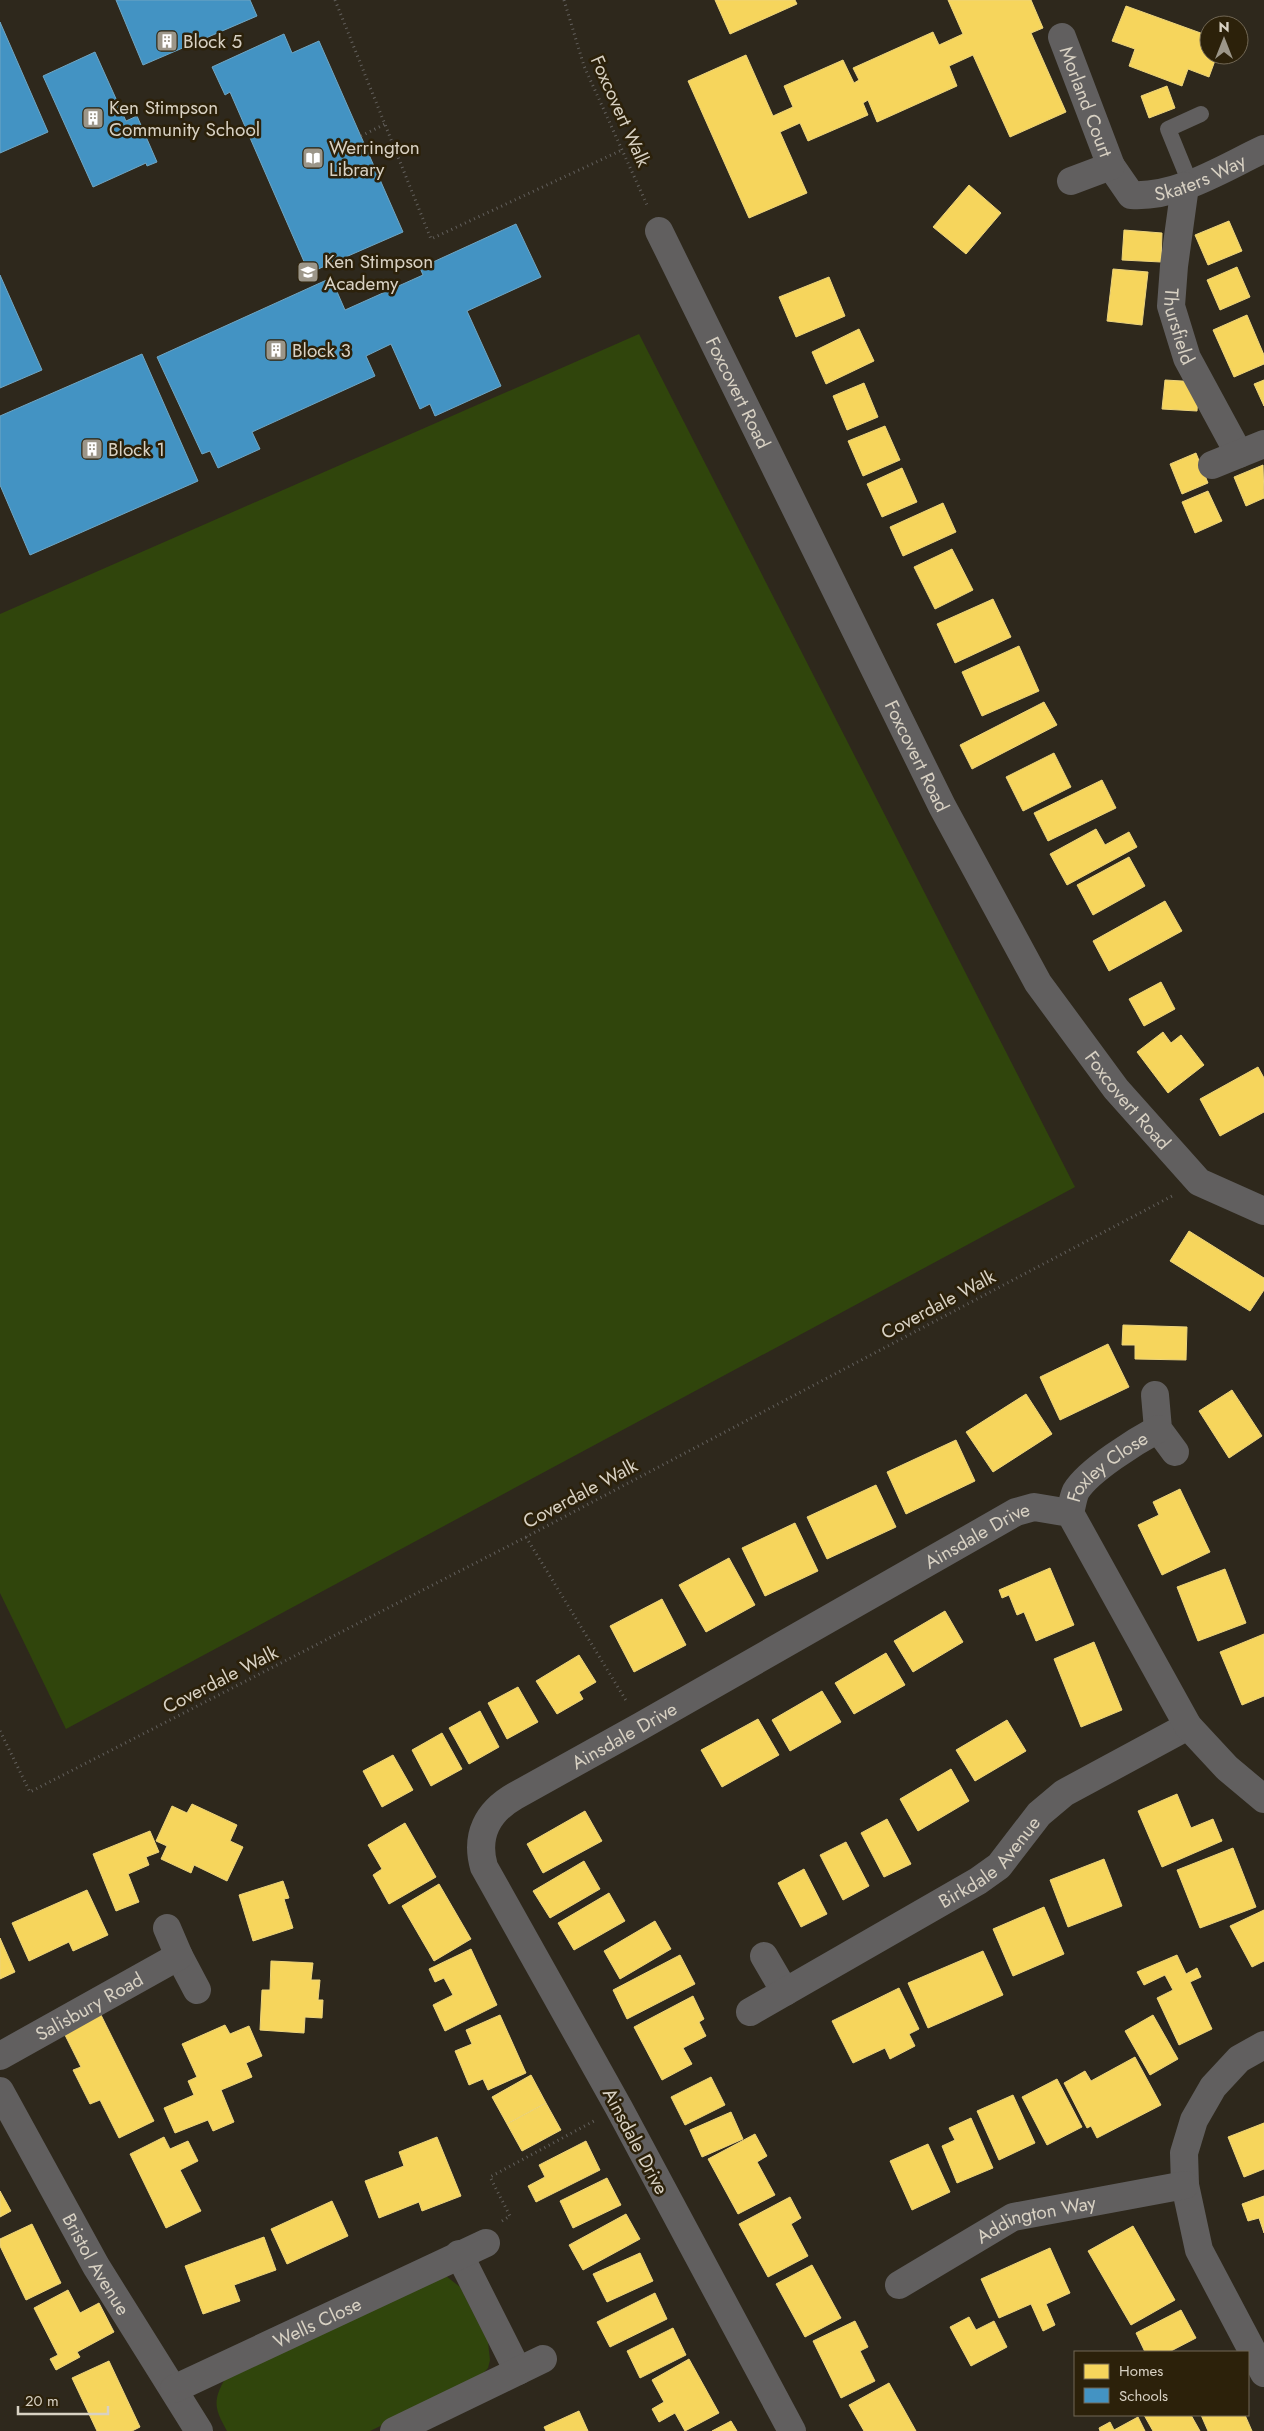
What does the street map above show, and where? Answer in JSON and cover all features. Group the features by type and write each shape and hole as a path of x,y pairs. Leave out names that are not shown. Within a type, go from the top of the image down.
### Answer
{"street":[{"name":"Morland Court","path":"1062,37 1112,166 1132,195"},
{"name":"Skaters Way","path":"1132,195 1150,196 1187,185 1264,149"},
{"name":"Morland Court","path":"1071,181 1112,166"},
{"name":"Thursfield","path":"1187,185 1174,266 1171,306 1187,358 1239,454"},
{"name":"Foxcovert Road","path":"659,231 942,806 1038,982 1116,1089 1199,1182 1264,1211"},
{"path":"1212,465 1264,444"},
{"name":"Foxley Close","path":"1155,1395 1158,1430 1175,1452"},
{"name":"Foxley Close","path":"1070,1513 1076,1491 1090,1477 1127,1446 1158,1430"},
{"name":"Ainsdale Drive","path":"792,2431 619,2108 484,1867 480,1842 487,1821 503,1803 1016,1512 1034,1507 1070,1513"},
{"path":"1070,1513 1188,1726 1227,1768 1264,1799"},
{"name":"Birkdale Avenue","path":"750,2012 978,1881 999,1866 1039,1814 1064,1793 1188,1726"},
{"path":"167,1928 197,1990"},
{"name":"Salisbury Road","path":"0,2056 179,1956"},
{"path":"764,1956 784,1992"},
{"path":"1264,2045 1239,2059 1213,2087 1194,2120 1184,2153 1184,2185 1199,2250 1264,2373"},
{"name":"Bristol Avenue","path":"0,2091 96,2266 174,2389 198,2431"},
{"name":"Addington Way","path":"899,2285 1013,2217 1184,2185"},
{"name":"Wells Close","path":"174,2389 486,2243"},
{"path":"460,2254 518,2371"},
{"path":"394,2431 544,2359"}],"lane":[{"path":"1187,185 1168,129 1201,114"}],"path":[{"path":"335,0 431,239 622,150"},
{"name":"Foxcovert Walk","path":"564,0 584,66 659,231"},
{"path":"361,136 385,124"},
{"name":"Coverdale Walk","path":"0,1731 30,1792 526,1537 1199,1182"},
{"path":"526,1537 641,1726"},
{"path":"486,2243 492,2226 510,2216 490,2177 619,2108"}],"green space":[{"path":"639,334 1075,1187 66,1729 0,1593 0,614"},
{"path":"446,2276 460,2287 488,2342 490,2360 488,2368 478,2379 370,2431 227,2431 220,2417 217,2405 218,2393 225,2379"}],"building: Homes":[{"path":"715,0 795,0 797,4 730,34"},
{"path":"948,0 1031,0 1043,28 1031,33 1066,112 1010,137 973,55 949,66 957,86 877,122 868,100 863,103 868,115 808,141 800,123 780,132 807,193 749,218 688,81 746,55 773,116 793,107 784,86 843,60 854,83 859,80 853,68 933,32 939,45 963,34"},
{"path":"1126,6 1199,32 1199,65 1213,65 1209,77 1188,69 1182,86 1129,66 1135,49 1112,41"},
{"path":"1167,86 1175,108 1149,118 1141,96"},
{"path":"969,185 1001,213 966,254 933,227"},
{"path":"1229,221 1242,251 1208,265 1195,235"},
{"path":"1124,230 1162,233 1161,262 1122,260"},
{"path":"1237,267 1250,297 1220,310 1207,280"},
{"path":"1113,269 1148,272 1142,325 1107,321"},
{"path":"829,277 845,316 796,337 779,297"},
{"path":"1247,315 1264,355 1264,364 1234,377 1213,330"},
{"path":"859,329 874,361 826,384 812,352"},
{"path":"1165,380 1199,382 1197,411 1162,409"},
{"path":"1264,380 1264,406 1254,384"},
{"path":"864,383 878,417 847,430 833,396"},
{"path":"885,426 900,460 863,476 848,441"},
{"path":"1196,453 1208,483 1182,494 1170,464"},
{"path":"1263,465 1264,498 1246,506 1234,477"},
{"path":"902,468 917,502 882,517 867,484"},
{"path":"1208,491 1222,521 1195,533 1182,502"},
{"path":"943,503 956,532 903,556 890,527"},
{"path":"952,549 973,590 935,609 914,567"},
{"path":"993,599 1011,637 955,663 937,624"},
{"path":"1019,646 1039,691 982,716 962,672"},
{"path":"1044,702 1057,725 972,769 960,745"},
{"path":"1054,753 1071,787 1023,811 1006,777"},
{"path":"1102,780 1116,808 1048,841 1034,813"},
{"path":"1096,829 1105,845 1129,832 1137,847 1067,885 1050,854"},
{"path":"1129,857 1145,886 1093,915 1077,885"},
{"path":"1165,901 1182,931 1109,971 1093,941"},
{"path":"1161,982 1175,1009 1144,1026 1129,999"},
{"path":"1163,1032 1171,1043 1181,1035 1204,1065 1168,1093 1137,1052"},
{"path":"1258,1067 1264,1078 1264,1112 1220,1136 1200,1099"},
{"path":"1189,1231 1264,1278 1264,1290 1250,1311 1170,1261"},
{"path":"1123,1325 1187,1327 1186,1360 1135,1359 1135,1345 1122,1345"},
{"path":"1108,1344 1129,1387 1060,1420 1040,1377"},
{"path":"1232,1390 1262,1436 1229,1458 1199,1411"},
{"path":"1026,1394 1052,1434 993,1472 966,1432"},
{"path":"956,1440 975,1481 906,1514 887,1472"},
{"path":"876,1485 896,1527 827,1559 807,1517"},
{"path":"1180,1489 1210,1552 1162,1575 1138,1525 1159,1515 1153,1502"},
{"path":"795,1523 818,1571 765,1596 742,1548"},
{"path":"729,1558 755,1605 706,1632 679,1585"},
{"path":"1050,1568 1074,1625 1036,1641 1024,1612 1017,1615 1009,1595 1002,1598 999,1590"},
{"path":"1225,1569 1246,1623 1198,1641 1177,1587"},
{"path":"662,1599 686,1645 634,1672 610,1626"},
{"path":"945,1611 963,1642 913,1672 894,1641"},
{"path":"1264,1634 1264,1696 1242,1705 1220,1652"},
{"path":"1094,1642 1122,1710 1081,1727 1054,1659"},
{"path":"886,1653 905,1685 854,1714 835,1683"},
{"path":"579,1655 596,1682 579,1692 583,1699 557,1714 536,1681"},
{"path":"518,1687 538,1722 507,1739 488,1703"},
{"path":"822,1691 841,1722 790,1751 772,1720"},
{"path":"480,1711 499,1747 469,1764 449,1728"},
{"path":"758,1719 779,1755 722,1787 701,1750"},
{"path":"1007,1720 1026,1751 975,1781 956,1750"},
{"path":"442,1733 462,1769 431,1786 412,1750"},
{"path":"393,1755 413,1790 382,1807 363,1771"},
{"path":"951,1769 969,1801 918,1831 900,1799"},
{"path":"1177,1794 1191,1828 1213,1819 1222,1841 1162,1867 1138,1811"},
{"path":"192,1804 237,1825 230,1841 243,1847 227,1881 194,1865 191,1873 161,1859 167,1846 156,1841 172,1806 187,1813"},
{"path":"585,1811 602,1841 543,1873 527,1844"},
{"path":"887,1819 911,1864 884,1877 861,1833"},
{"path":"405,1823 436,1877 389,1904 373,1875 382,1869 368,1845"},
{"path":"150,1831 159,1852 146,1857 149,1865 128,1874 139,1902 116,1911 93,1854"},
{"path":"846,1842 869,1886 843,1900 820,1855"},
{"path":"1233,1848 1256,1907 1200,1928 1177,1870"},
{"path":"1104,1859 1122,1906 1068,1927 1050,1880"},
{"path":"584,1861 600,1889 550,1918 533,1891"},
{"path":"804,1869 827,1914 801,1927 778,1883"},
{"path":"283,1881 289,1898 284,1899 293,1928 253,1941 239,1895"},
{"path":"439,1884 471,1939 434,1961 402,1906"},
{"path":"87,1890 108,1935 73,1951 69,1942 29,1961 12,1923"},
{"path":"609,1893 625,1921 574,1950 558,1923"},
{"path":"1044,1907 1064,1954 1013,1976 993,1929"},
{"path":"1264,1910 1264,1961 1252,1967 1230,1926"},
{"path":"655,1921 671,1949 620,1979 604,1951"},
{"path":"0,1938 15,1972 0,1979"},
{"path":"471,1949 497,2005 445,2031 433,2005 453,1995 444,1978 435,1982 429,1969"},
{"path":"983,1951 1003,1995 928,2028 908,1983"},
{"path":"680,1955 695,1984 627,2019 613,1990"},
{"path":"1177,1955 1186,1974 1197,1968 1201,1977 1190,1982 1212,2029 1179,2045 1157,1998 1173,1990 1165,1975 1144,1985 1137,1972"},
{"path":"271,1961 313,1963 311,1980 320,1980 318,2000 323,2000 322,2018 305,2017 304,2033 260,2030 262,1990 270,1990"},
{"path":"899,1988 919,2029 909,2034 915,2046 890,2059 885,2048 853,2063 832,2021"},
{"path":"693,1996 704,2019 699,2022 706,2036 683,2048 692,2064 662,2080 634,2027"},
{"path":"100,2013 154,2121 119,2138 100,2100 90,2104 73,2070 81,2067 63,2031"},
{"path":"500,2015 526,2073 488,2090 483,2079 469,2085 455,2051 472,2044 466,2030"},
{"path":"1153,2015 1178,2059 1150,2075 1125,2031"},
{"path":"225,2025 230,2034 249,2026 262,2056 246,2063 252,2077 221,2090 234,2122 213,2131 208,2120 175,2133 164,2108 194,2095 188,2081 197,2077 182,2044"},
{"path":"1135,2057 1161,2105 1097,2138 1091,2126 1087,2128 1064,2083 1085,2071 1091,2081"},
{"path":"531,2075 546,2103 507,2124 492,2097"},
{"path":"711,2077 725,2105 685,2125 671,2097"},
{"path":"1057,2079 1082,2127 1047,2145 1022,2097"},
{"path":"1013,2095 1035,2143 999,2160 977,2111"},
{"path":"546,2103 561,2130 522,2151 507,2124"},
{"path":"731,2112 743,2139 702,2157 690,2130"},
{"path":"971,2118 993,2168 957,2183 942,2146 955,2140 949,2128"},
{"path":"1264,2123 1264,2169 1244,2177 1228,2137"},
{"path":"755,2134 767,2156 757,2162 775,2195 738,2214 708,2159"},
{"path":"164,2137 170,2149 188,2141 198,2161 180,2170 201,2211 166,2228 130,2154"},
{"path":"437,2137 461,2196 422,2211 419,2202 379,2218 365,2181 404,2166 399,2152"},
{"path":"586,2141 600,2170 536,2202 528,2186 545,2177 539,2165"},
{"path":"928,2144 950,2192 912,2210 890,2161"},
{"path":"607,2178 621,2205 573,2228 560,2201"},
{"path":"0,2191 11,2211 0,2217"},
{"path":"1264,2196 1264,2233 1259,2218 1248,2221 1242,2204"},
{"path":"790,2197 801,2218 791,2224 808,2256 768,2277 739,2224"},
{"path":"332,2201 348,2236 287,2264 271,2229"},
{"path":"626,2214 640,2239 583,2270 569,2245"},
{"path":"32,2224 61,2283 26,2300 0,2246 0,2239"},
{"path":"1133,2226 1175,2300 1131,2325 1088,2251"},
{"path":"264,2237 276,2270 234,2285 240,2301 203,2314 185,2266"},
{"path":"1050,2248 1070,2293 1046,2304 1055,2325 1043,2331 1031,2304 999,2318 981,2279"},
{"path":"640,2253 653,2281 607,2302 593,2274"},
{"path":"812,2265 841,2318 805,2337 776,2284"},
{"path":"68,2290 80,2313 99,2303 114,2332 77,2352 80,2357 56,2370 50,2359 58,2355 34,2308"},
{"path":"655,2293 667,2319 610,2347 597,2322"},
{"path":"1181,2310 1196,2338 1171,2351 1145,2351 1136,2333"},
{"path":"969,2317 976,2330 994,2321 1007,2347 971,2366 950,2327"},
{"path":"855,2321 868,2347 860,2351 875,2381 841,2398 813,2341"},
{"path":"673,2328 686,2355 640,2378 627,2351"},
{"path":"689,2359 719,2413 685,2431 675,2413 659,2422 652,2409 664,2402 652,2380"},
{"path":"109,2361 140,2427 132,2431 97,2431 72,2378"},
{"path":"889,2383 916,2431 864,2431 849,2405"},
{"path":"579,2411 588,2431 546,2431 544,2427"},
{"path":"1145,2416 1192,2416 1200,2431 1153,2431"},
{"path":"1201,2416 1245,2416 1252,2431 1208,2431"},
{"path":"1138,2417 1145,2431 1100,2431 1099,2428 1110,2422 1114,2430"},
{"path":"731,2421 737,2431 712,2431"}],"building: Schools":[{"name":"Block 5","path":"116,0 250,0 257,16 143,65"},
{"path":"0,22 48,132 0,153"},
{"path":"284,34 292,53 319,41 403,232 309,273 230,92 225,95 212,67"},
{"name":"Ken Stimpson Community School","path":"95,52 126,121 137,116 157,162 147,166 146,163 93,187 43,76"},
{"name":"Block 3","path":"516,224 541,277 467,311 501,386 435,416 430,404 420,409 391,344 366,356 375,376 252,432 260,449 218,468 210,451 202,454 157,357 331,278 345,310 423,275 420,268"},
{"path":"0,275 42,370 0,388"},
{"name":"Block 1","path":"142,354 198,481 30,555 0,485 0,416"}],"place":[{"name":"Block 5","path":"167,41"},
{"name":"Ken Stimpson Community School","path":"93,118"},
{"name":"Werrington Library","path":"313,158"},
{"name":"Ken Stimpson Academy","path":"308,272"},
{"name":"Block 3","path":"276,350"},
{"name":"Block 1","path":"92,449"}]}
